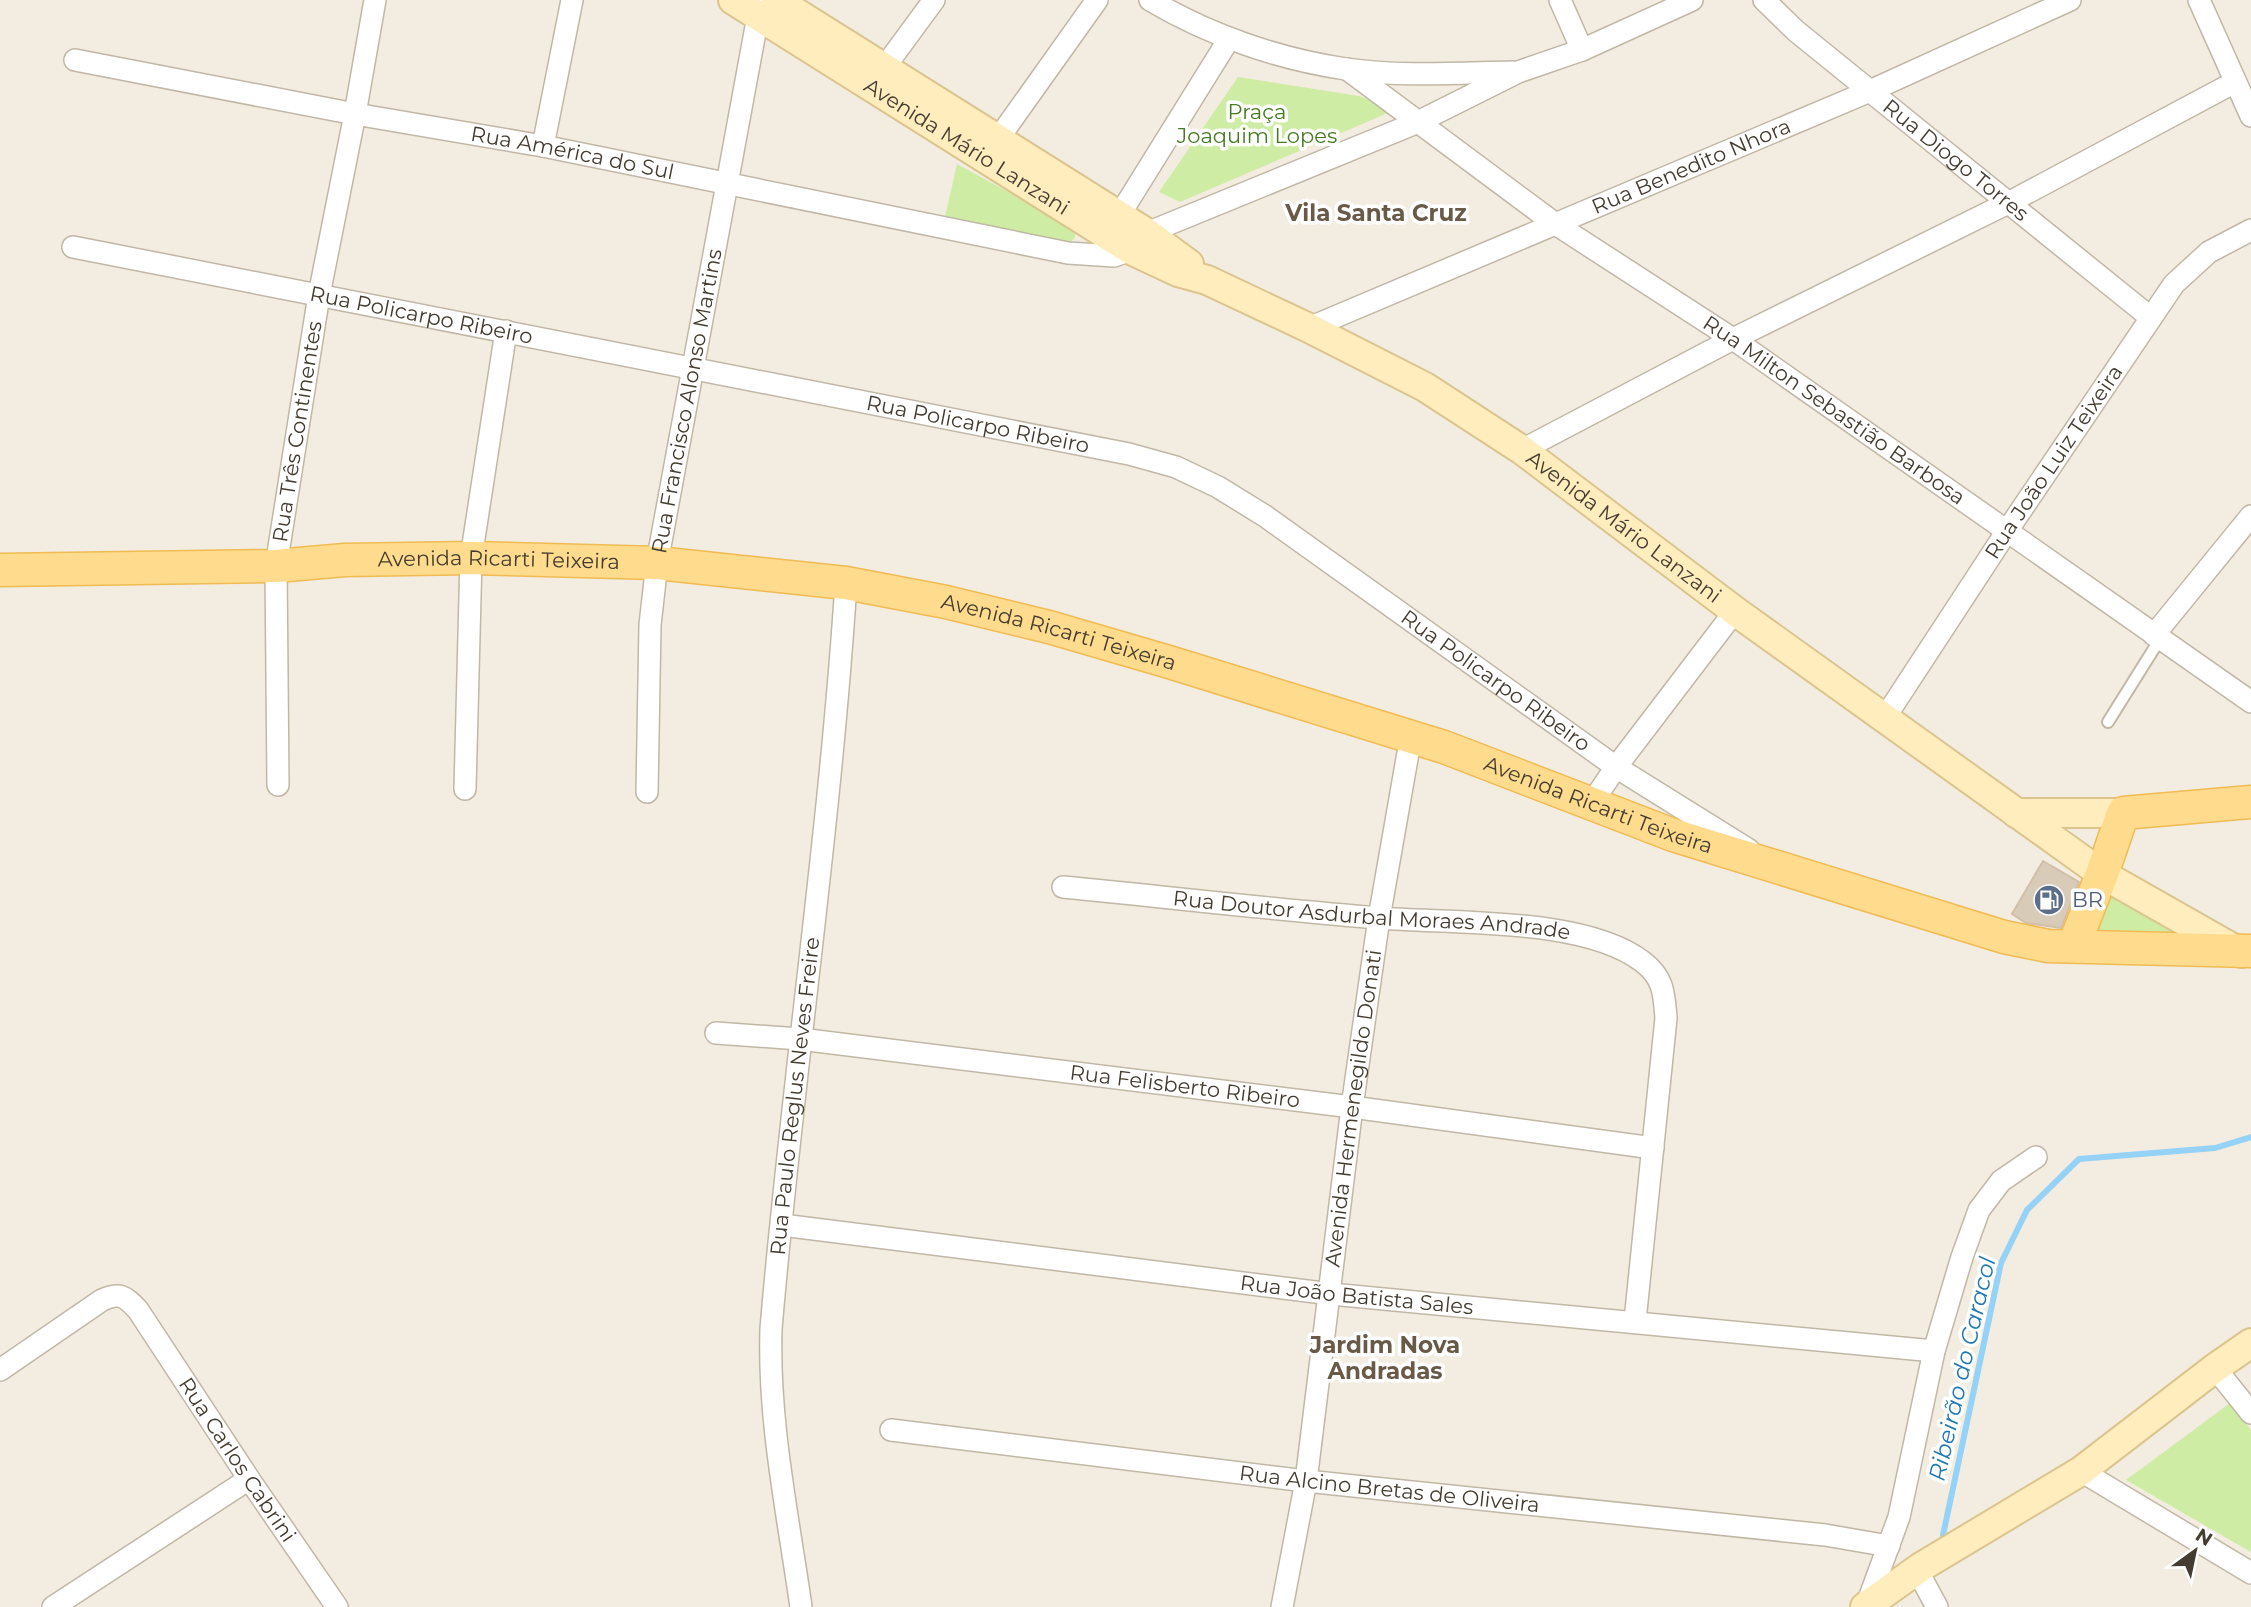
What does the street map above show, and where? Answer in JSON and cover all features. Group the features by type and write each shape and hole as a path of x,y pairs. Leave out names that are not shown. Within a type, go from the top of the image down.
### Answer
{"main road":[{"name":"Avenida Ricarti Teixeira","path":"0,570 276,566 345,560 471,558 657,563 846,583 946,602 1049,627 1169,662 1411,736 1673,835 2004,937 2048,946 2247,954"},
{"path":"2074,946 2123,813 2251,802"}],"street":[{"name":"Rua Três Continentes","path":"278,785 276,566 319,295 375,0"},
{"path":"543,146 572,0"},
{"name":"Avenida Mário Lanzani","path":"733,0 767,5 884,68 998,139 1113,225"},
{"path":"884,68 934,0"},
{"path":"998,139 1097,0"},
{"path":"1150,0 1229,39 1294,58 1347,69 1423,74 1518,72"},
{"path":"1560,0 1582,50"},
{"path":"1139,242 1416,123 1518,72 1582,50 1692,0"},
{"name":"Rua Diogo Torres","path":"1764,0 1870,91 2150,317"},
{"name":"Rua Benedito Nhora","path":"1309,328 1870,91 2070,0"},
{"path":"2199,0 2251,116"},
{"name":"Avenida Mário Lanzani","path":"767,5 1139,242 1207,280 1425,387 1522,450 1734,611 2102,874 2247,954"},
{"name":"Rua Francisco Alonso Martins","path":"647,792 650,625 657,563 727,182 767,5"},
{"path":"1068,253 1113,225 1229,39"},
{"name":"Rua América do Sul","path":"75,60 355,114 543,146 1068,253 1114,256 1139,242"},
{"name":"Rua Milton Sebastião Barbosa","path":"1347,69 1553,223 1733,339 2251,702"},
{"path":"1522,450 1733,339 2010,202 2235,82"},
{"name":"Rua João Luiz Teixeira","path":"1884,719 2174,284 2209,252 2251,230"},
{"name":"Rua Policarpo Ribeiro","path":"73,247 1115,452 1176,467 1218,487 1265,516 1616,767 1774,866"},
{"path":"465,789 471,558 506,331"},
{"path":"2157,637 2251,516"},
{"name":"Rua Paulo Reglus Neves Freire","path":"801,1607 770,1368 774,1296 800,1040 831,779 846,583"},
{"path":"1591,804 1734,611"},
{"name":"Avenida Hermenegildo Donati","path":"1282,1607 1306,1482 1352,1107 1379,918 1411,736"},
{"path":"2016,813 2123,813"},
{"name":"Rua Doutor Asdurbal Moraes Andrade","path":"1063,887 1379,918 1552,929 1603,941 1644,962 1663,985 1666,1018 1653,1148"},
{"name":"Rua Felisberto Ribeiro","path":"716,1033 800,1040 1352,1107 1653,1148"},
{"path":"1635,1321 1653,1148"},
{"path":"1866,1607 1899,1517 1934,1351 1979,1210 2001,1181 2036,1157"},
{"name":"Rua João Batista Sales","path":"782,1225 1331,1294 1934,1351"},
{"name":"Rua Carlos Cabrini","path":"0,1370 102,1300 114,1295 127,1298 138,1310 337,1607"},
{"path":"1866,1607 1915,1571 2081,1471 2251,1343"},
{"path":"2215,1368 2251,1413"},
{"name":"Rua Alcino Bretas de Oliveira","path":"891,1430 1306,1482 1825,1535 1889,1546"},
{"path":"2081,1471 2251,1573"},
{"path":"53,1607 249,1479"},
{"path":"1915,1571 1937,1607"}],"lane":[{"path":"2108,722 2157,637"}],"green space":[{"name":"Praça Joaquim Lopes","path":"1238,77 1359,96 1395,110 1180,202 1159,192"},
{"path":"957,164 1065,223 1075,230 1075,238 1069,243 1054,243 945,217"},
{"path":"2112,890 2197,938 2087,940"},
{"path":"2230,1403 2251,1430 2251,1552 2126,1480"}],"building":[{"name":"BR","path":"2043,861 2079,882 2061,928 2026,923 2012,914"}],"waterway":[{"name":"Ribeirão do Caracol","path":"1943,1535 2001,1263 2027,1210 2079,1159 2215,1148 2251,1137"}],"place":[{"name":"BR","path":"2049,900"}],"district":[{"name":"Vila Santa Cruz","path":"1376,213"},
{"name":"Jardim Nova Andradas","path":"1385,1358"}]}
